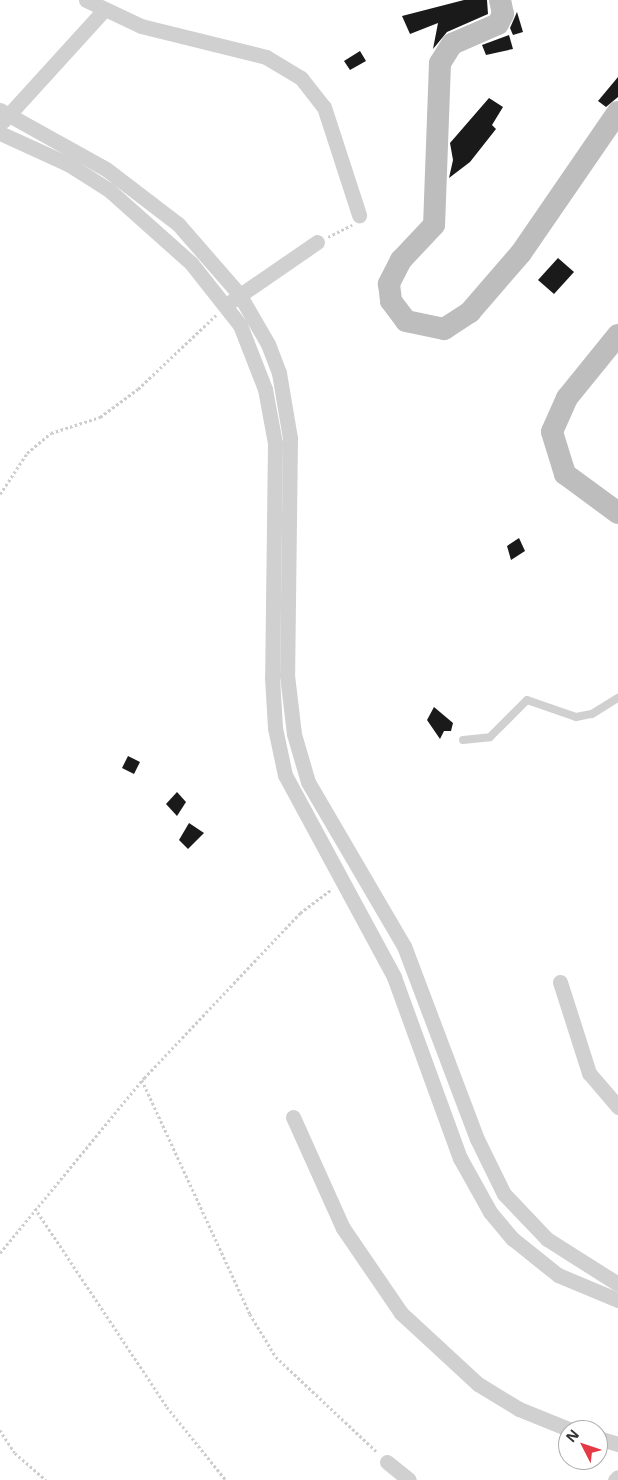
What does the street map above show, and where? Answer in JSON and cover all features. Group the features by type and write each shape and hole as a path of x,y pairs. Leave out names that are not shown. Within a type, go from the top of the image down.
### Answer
{"main road":[{"path":"500,0 503,14 498,24 452,44 440,63 434,225 401,260 389,284 391,301 406,321 444,329 470,312 521,253 618,112"},
{"path":"618,335 567,398 552,432 565,474 618,513"}],"street":[{"path":"86,0 103,11 141,26 266,58 301,78 324,106 359,215"},
{"path":"103,11 3,116 74,149 144,195 178,224 239,294 278,373 290,438 287,675 294,734 308,782 420,979 462,1103 504,1194 546,1238 618,1284"},
{"path":"0,133 68,164 109,190 191,263 226,305 254,353 269,405 275,443 272,492 272,677 275,728 285,775 341,882 394,977 460,1158 490,1212 513,1239 558,1275 618,1300"},
{"path":"226,305 239,294 317,242"},
{"path":"272,492 290,490"},
{"path":"272,677 287,675"},
{"path":"341,882 358,868"},
{"path":"560,982 581,1055 617,1105"},
{"path":"294,1118 344,1228 401,1313 478,1384 520,1409 558,1425"},
{"path":"388,1462 409,1480"},
{"path":"615,1480 618,1477"}],"lane":[{"path":"463,740 490,737 527,700 576,717 592,714 618,698"}],"path":[{"path":"317,242 348,228 359,215"},
{"path":"0,494 33,448 52,433 100,416 138,389 226,305"},
{"path":"0,1253 142,1080 300,913 341,882"},
{"path":"142,1080 250,1314 276,1357 388,1462"},
{"path":"35,1208 167,1407 226,1480"},
{"path":"0,1430 15,1453 46,1480"}],"building":[{"path":"464,0 487,0 488,14 447,32 433,49 438,23 410,34 402,16"},
{"path":"517,12 523,32 513,35 510,28"},
{"path":"509,35 513,49 486,55 482,45"},
{"path":"360,51 366,61 350,70 344,61"},
{"path":"618,77 618,97 606,107 598,101"},
{"path":"489,98 503,107 492,125 496,129 470,162 449,178 453,160 450,143"},
{"path":"558,258 574,272 554,294 538,280"},
{"path":"519,538 525,551 511,560 507,546"},
{"path":"434,707 453,723 451,731 444,731 440,739 427,720"},
{"path":"128,756 140,762 134,774 122,768"},
{"path":"177,792 186,802 177,816 166,804"},
{"path":"189,823 204,833 188,849 179,840"}]}
